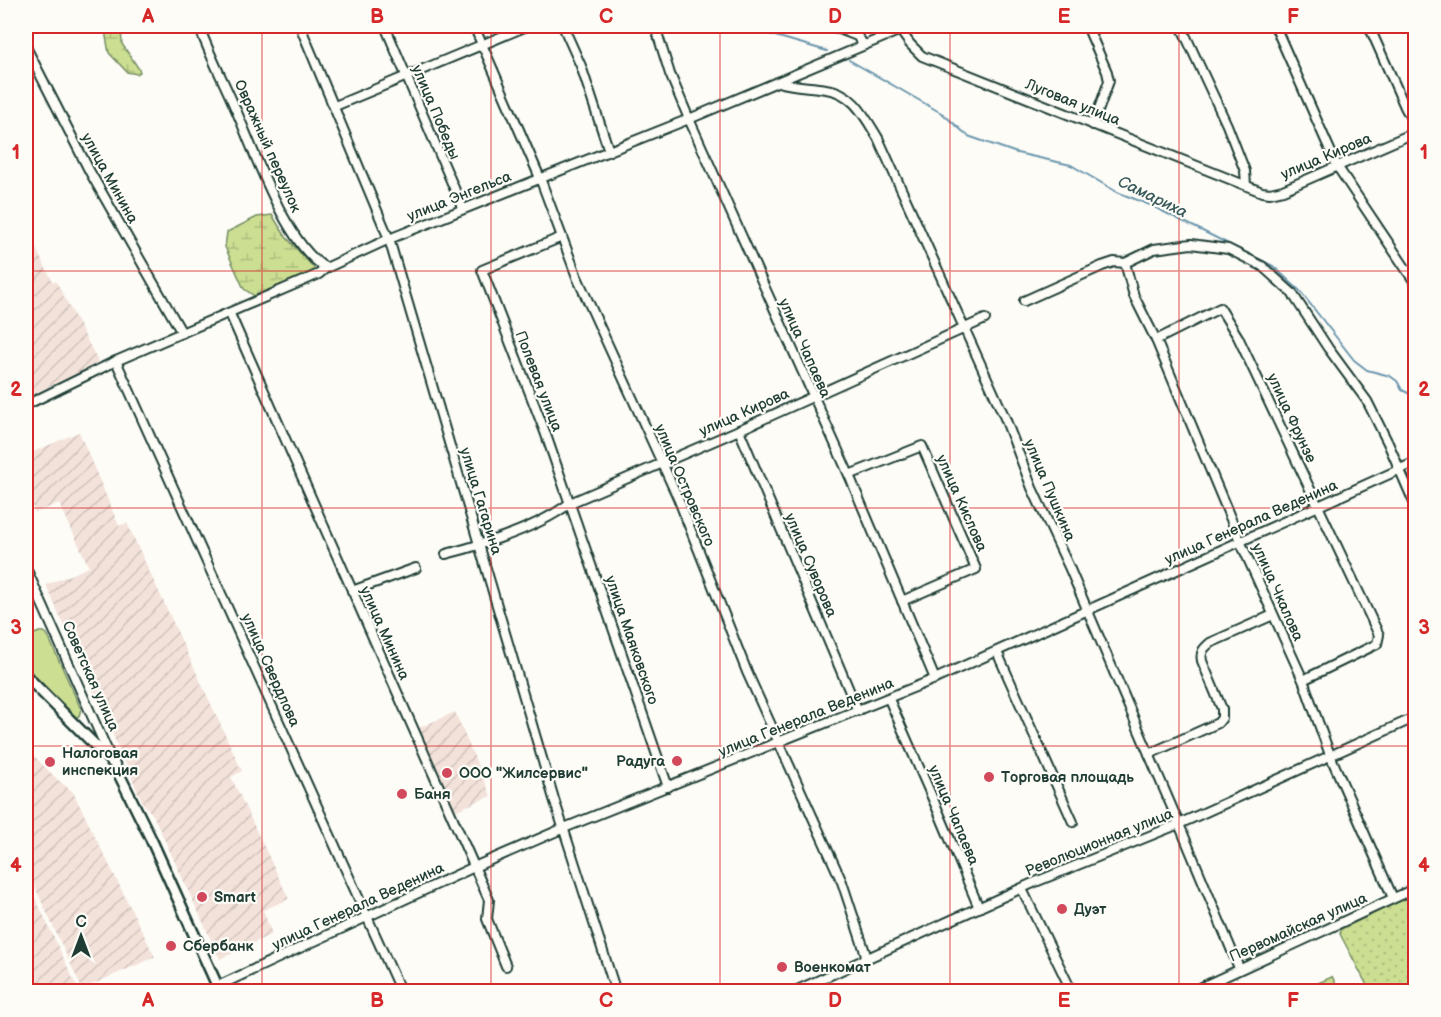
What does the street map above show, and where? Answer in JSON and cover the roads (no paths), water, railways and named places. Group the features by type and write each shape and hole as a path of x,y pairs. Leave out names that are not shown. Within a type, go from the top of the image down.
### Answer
{"street":[{"name":"Овражный переулок","path":"199,26 285,218 315,262 326,268"},
{"name":"улица Гагарина","path":"300,26 389,239 564,828 616,992"},
{"name":"улица Победы","path":"385,26 463,209"},
{"name":"улица Островского","path":"474,26 540,178 577,277 678,498 747,672 842,882 867,958"},
{"path":"335,106 527,26"},
{"path":"563,26 585,76 609,151"},
{"name":"улица Чапаева","path":"655,26 670,74 689,119 849,475 935,680"},
{"path":"831,26 857,36 864,45"},
{"name":"улица Энгельса","path":"26,405 116,361 319,274 326,268 389,239 689,119 910,26"},
{"path":"1087,26 1109,81 1094,125"},
{"path":"1182,26 1227,125 1245,171 1246,184"},
{"path":"1275,26 1337,166 1416,284"},
{"path":"1370,26 1405,108 1416,127"},
{"name":"Луговая улица","path":"900,30 922,56 1246,184"},
{"name":"улица Минина","path":"26,47 90,172 182,333"},
{"name":"улица Пушкина","path":"779,82 829,89 858,106 878,138 1005,418 1032,488 1088,610 1239,968"},
{"name":"улица Кирова","path":"1246,184 1270,193 1283,190 1416,132"},
{"name":"Полевая улица","path":"562,237 482,270 570,502"},
{"path":"1024,301 1102,266 1114,262 1125,262 1154,249 1191,244 1228,249 1262,266 1292,293 1328,348 1367,401 1416,507"},
{"name":"улица Чкалова","path":"1125,262 1134,296 1156,340 1240,542 1303,680 1330,755 1394,898"},
{"name":"улица Фрунзе","path":"1156,340 1220,308 1238,337 1379,635 1377,644 1366,651 1303,680"},
{"name":"улица Минина","path":"230,314 489,900 488,919 506,966"},
{"name":"улица Кирова","path":"446,554 480,545 551,516 570,502 739,430 985,319"},
{"name":"улица Свердлова","path":"116,361 401,992"},
{"name":"улица Суворова","path":"739,430 858,711"},
{"name":"улица Кислова","path":"849,475 922,446 976,569 902,601"},
{"name":"улица Генерала Веденина","path":"205,992 219,989 367,915 564,828 935,680 1416,462"},
{"name":"улица Маяковского","path":"570,502 668,787"},
{"name":"Советская улица","path":"26,568 219,989"},
{"path":"352,591 416,568"},
{"path":"1149,754 1218,723 1222,718 1222,709 1202,661 1203,648 1274,615"},
{"path":"997,652 1073,822"},
{"path":"26,676 114,764"},
{"name":"улица Чапаева","path":"889,699 979,908"},
{"name":"Революционная улица","path":"793,992 1022,889 1179,824 1416,717"},
{"name":"Первомайская улица","path":"1191,992 1416,888"},
{"path":"1022,889 1072,992"}],"waterway":[{"name":"Самариха","path":"748,26 827,51"},
{"name":"Самариха","path":"849,60 943,114 968,136 1017,153 1071,165 1117,192 1150,205 1273,266 1300,291 1354,360 1367,370 1390,376 1397,381 1402,390 1416,397"}],"place":[{"name":"Радуга","path":"677,761"},
{"name":"Налоговая инспекция","path":"50,762"},
{"name":"ООО \"Жилсервис\"","path":"447,773"},
{"name":"Торговая площадь","path":"989,777"},
{"name":"Баня","path":"402,794"},
{"name":"Smart","path":"202,897"},
{"name":"Дуэт","path":"1062,909"},
{"name":"Сбербанк","path":"171,946"},
{"name":"Военкомат","path":"782,967"}]}
